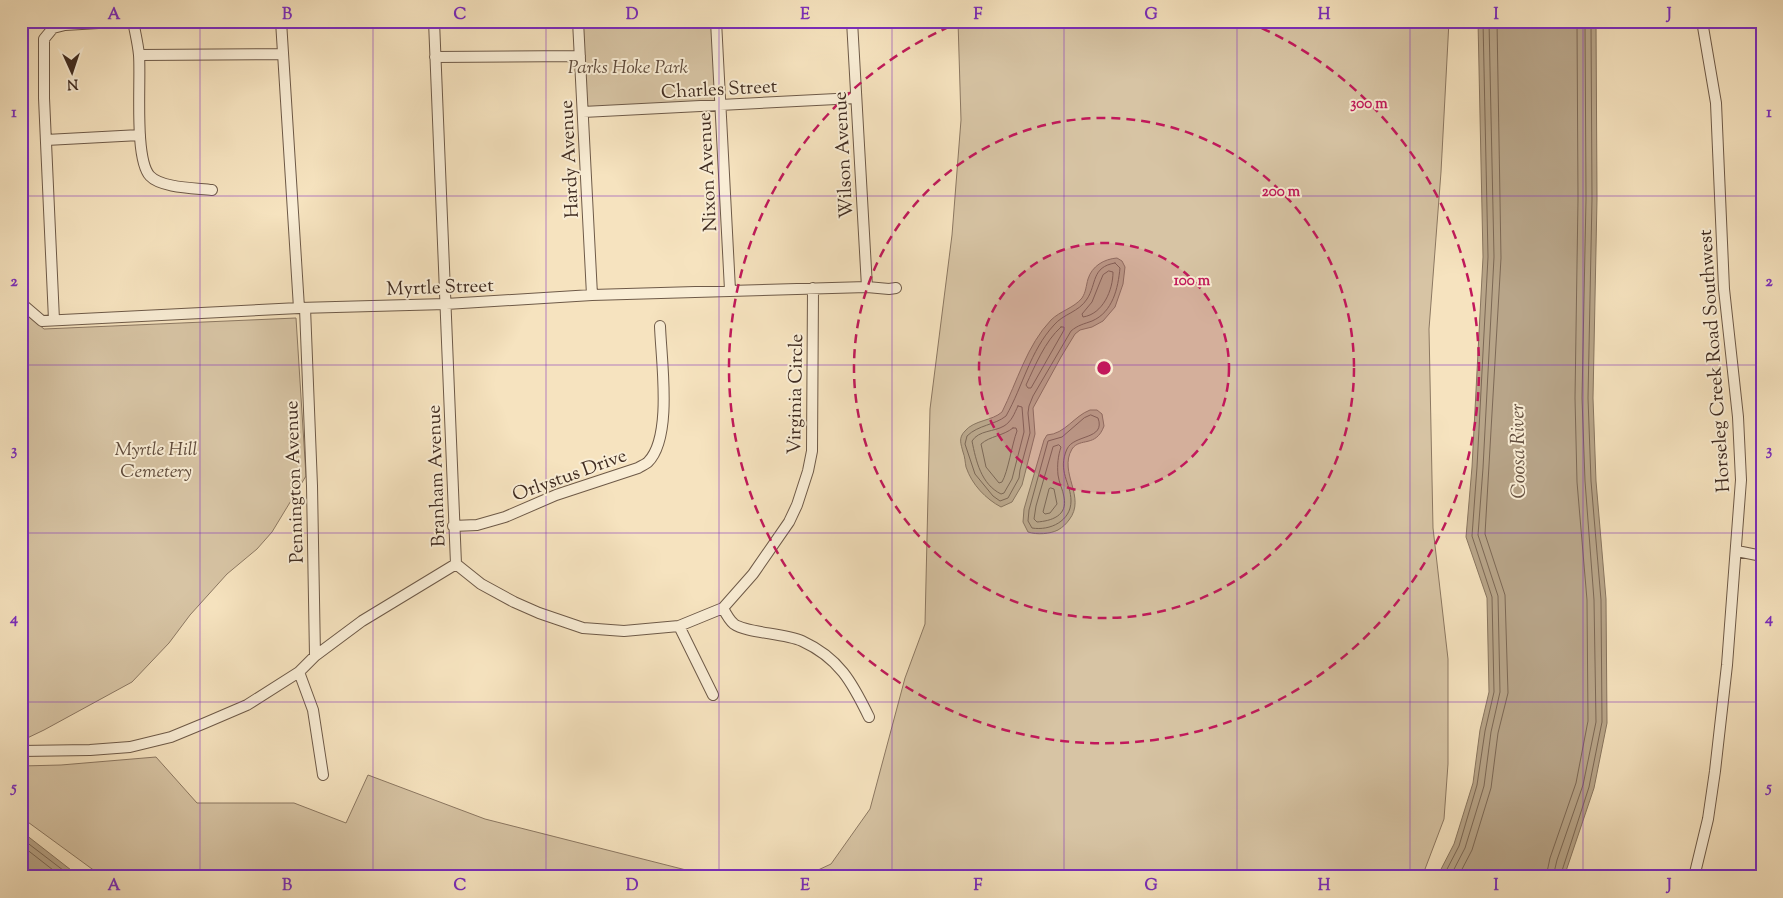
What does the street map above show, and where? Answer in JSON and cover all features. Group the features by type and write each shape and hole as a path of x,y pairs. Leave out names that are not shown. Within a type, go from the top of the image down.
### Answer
{"street":[{"path":"54,320 44,98 44,38 53,28 65,25 133,21 139,55 141,141 144,165 150,176 162,184 212,190"},
{"name":"Pennington Avenue","path":"281,21 302,308 311,476 315,656"},
{"name":"Branham Avenue","path":"21,751 90,750 130,747 162,740 247,705 299,672 315,656 362,621 456,564 434,21"},
{"name":"Hardy Avenue","path":"578,21 592,295"},
{"name":"Nixon Avenue","path":"716,21 730,290"},
{"name":"Wilson Avenue","path":"852,21 867,287"},
{"name":"Horseleg Creek Road Southwest","path":"1694,877 1708,819 1715,771 1727,665 1741,480 1724,289 1716,103 1702,21"},
{"path":"139,55 282,54"},
{"path":"435,58 580,56"},
{"name":"Charles Street","path":"583,112 856,98"},
{"path":"46,140 141,141"},
{"name":"Myrtle Street","path":"21,303 42,321 302,308 446,304 592,295 813,288 896,288"},
{"name":"Virginia Circle","path":"456,564 481,584 514,602 583,628 624,631 679,626 722,608 753,574 788,522 797,505 808,471 812,450 813,288"},
{"name":"Orlystus Drive","path":"453,526 477,525 505,517 556,495 638,468 649,461 658,444 664,420 660,326"},
{"path":"1737,551 1762,550"},
{"path":"1737,551 1762,556"},
{"path":"722,608 736,625 801,640 825,654 844,672 854,686 869,717"},
{"path":"679,626 713,695"},
{"path":"299,672 313,710 323,776"}],"green space":[{"name":"Parks Hoke Park","path":"578,21 716,21 719,106 583,112"},
{"path":"958,21 1449,21 1441,172 1429,329 1433,528 1448,659 1448,764 1444,819 1422,877 803,877 831,864 870,809 905,678 925,624 930,409 952,235 961,120"},
{"name":"Myrtle Hill Cemetery","path":"21,310 44,329 296,318 306,476 272,532 257,549 227,574 190,615 169,643 132,682 21,741"},
{"path":"156,757 197,803 294,803 346,823 368,775 485,819 690,871 704,877 103,877 21,817 21,766 61,765"}],"water":[{"name":"Coosa River","path":"1478,21 1596,21 1597,199 1593,398 1596,481 1606,599 1607,723 1594,788 1564,877 1437,877 1454,844 1473,783 1480,730 1489,692 1487,598 1466,537 1472,467 1483,257"},
{"path":"1117,258 1122,261 1125,267 1123,284 1115,307 1103,321 1092,327 1080,330 1075,334 1061,357 1033,408 1035,434 1022,485 1012,502 1001,507 985,496 972,480 966,467 961,436 969,427 1002,412 1029,352 1043,330 1051,320 1082,298 1092,270 1103,262"},
{"path":"1090,410 1097,410 1102,414 1104,426 1097,437 1079,443 1072,449 1068,467 1074,494 1074,511 1067,523 1058,530 1043,534 1028,532 1023,522 1024,509 1044,440 1047,435 1059,432"},
{"path":"21,831 80,877 21,877"}]}
